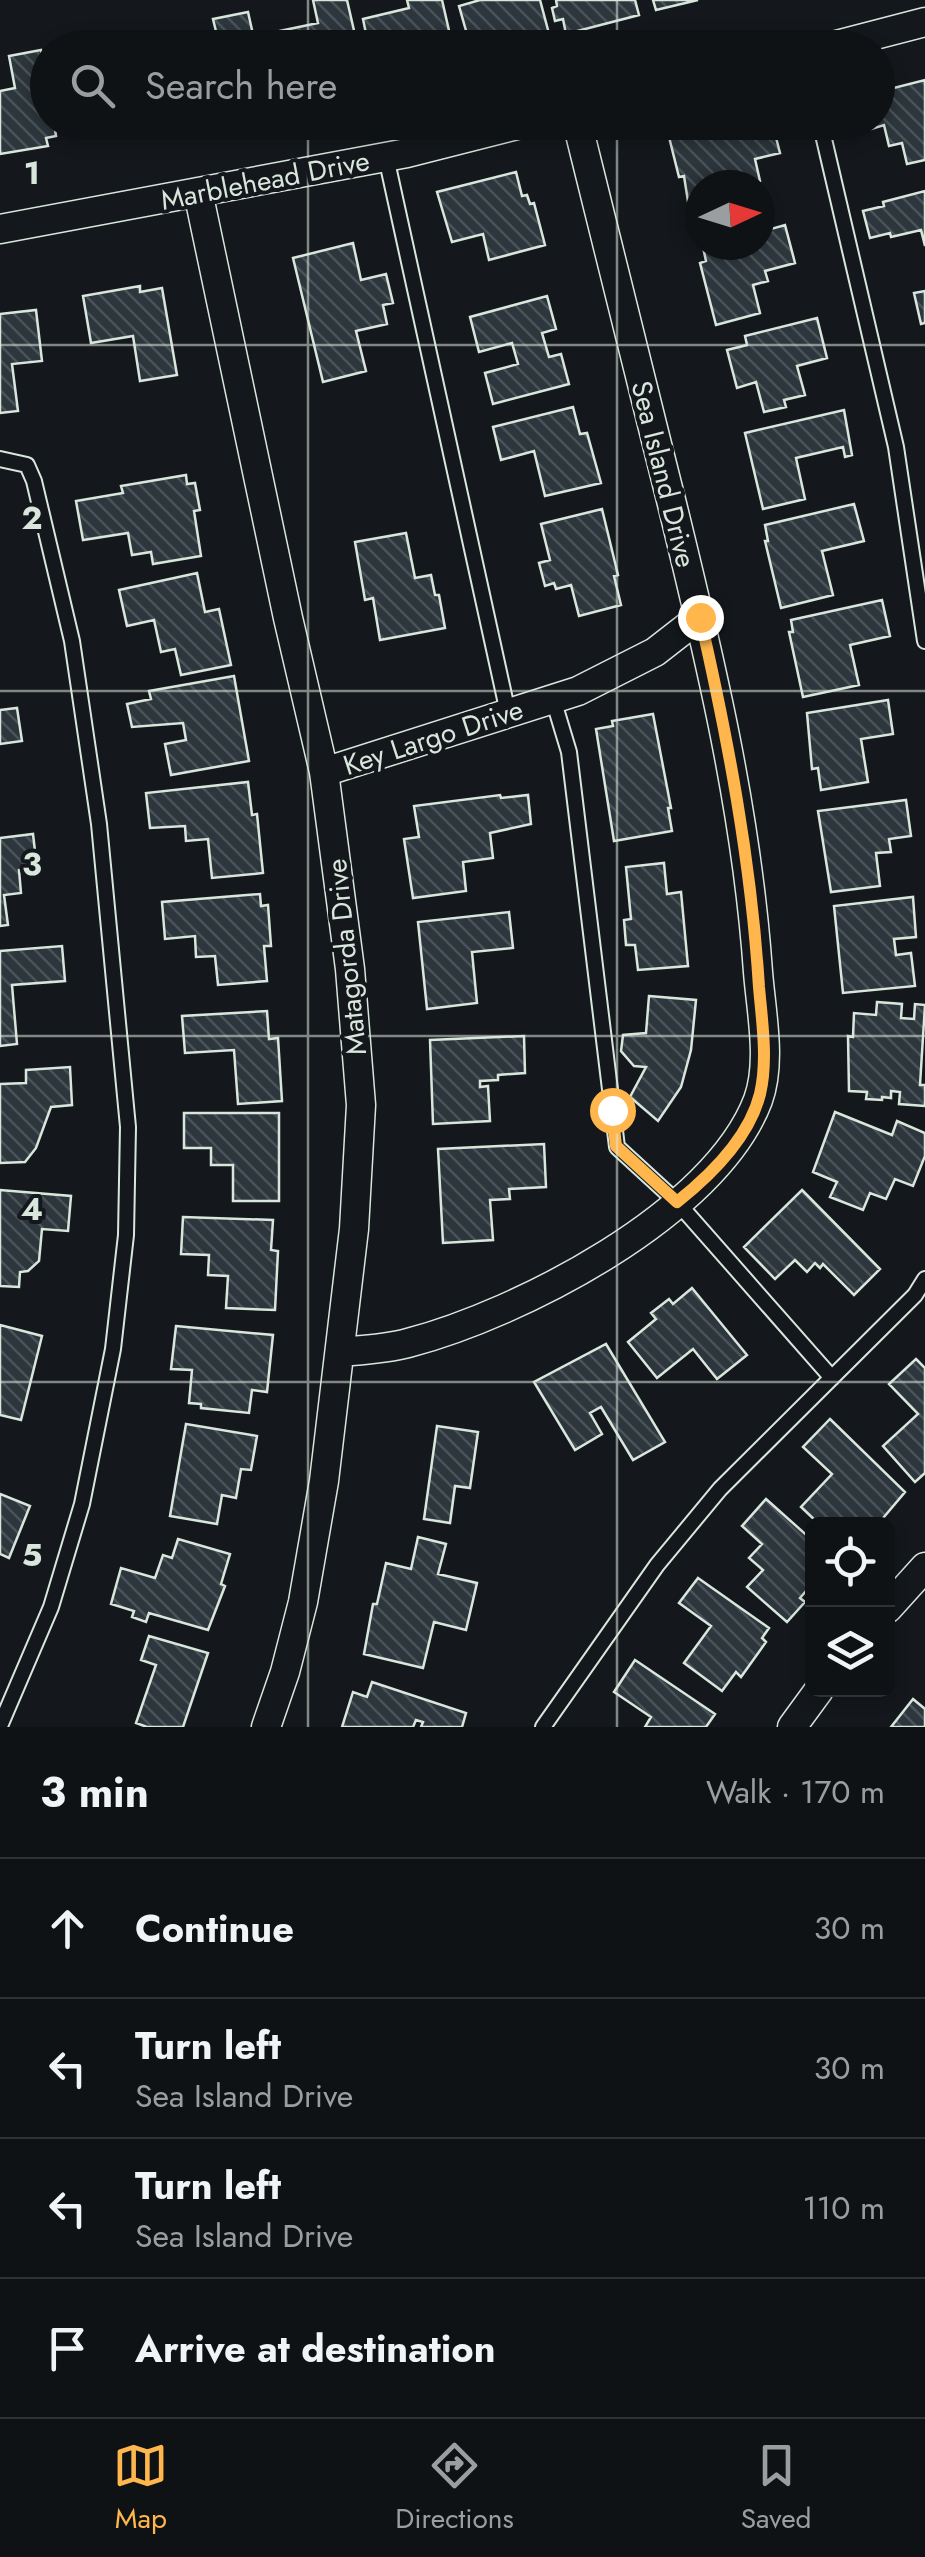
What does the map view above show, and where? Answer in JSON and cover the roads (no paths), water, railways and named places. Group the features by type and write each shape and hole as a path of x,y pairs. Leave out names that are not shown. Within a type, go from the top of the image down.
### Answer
{"street":[{"path":"894,30 925,22"},
{"name":"Marblehead Drive","path":"0,230 386,157 455,140"},
{"name":"Sea Island Drive","path":"340,1352 405,1344 503,1311 587,1264 643,1229 706,1179 746,1125 760,1096 764,1067 754,914 739,805 700,617 582,140"},
{"name":"Matagorda Drive","path":"198,192 324,772 350,969 361,1106 354,1229 324,1481 303,1602 266,1727"},
{"name":"Key Largo Drive","path":"324,772 554,699 606,678 655,652 700,617"},
{"path":"889,1607 925,1567"},
{"path":"792,1727 814,1697"}],"lane":[{"path":"824,140 896,447 925,642"},
{"path":"386,157 508,713"},
{"path":"0,460 26,465 34,482 72,640 99,824 128,1127 126,1235 113,1348 82,1504 51,1607 0,1726"},
{"path":"554,699 568,752 616,1146 677,1202 832,1378"},
{"path":"543,1727 694,1520 915,1296 925,1278"}]}
